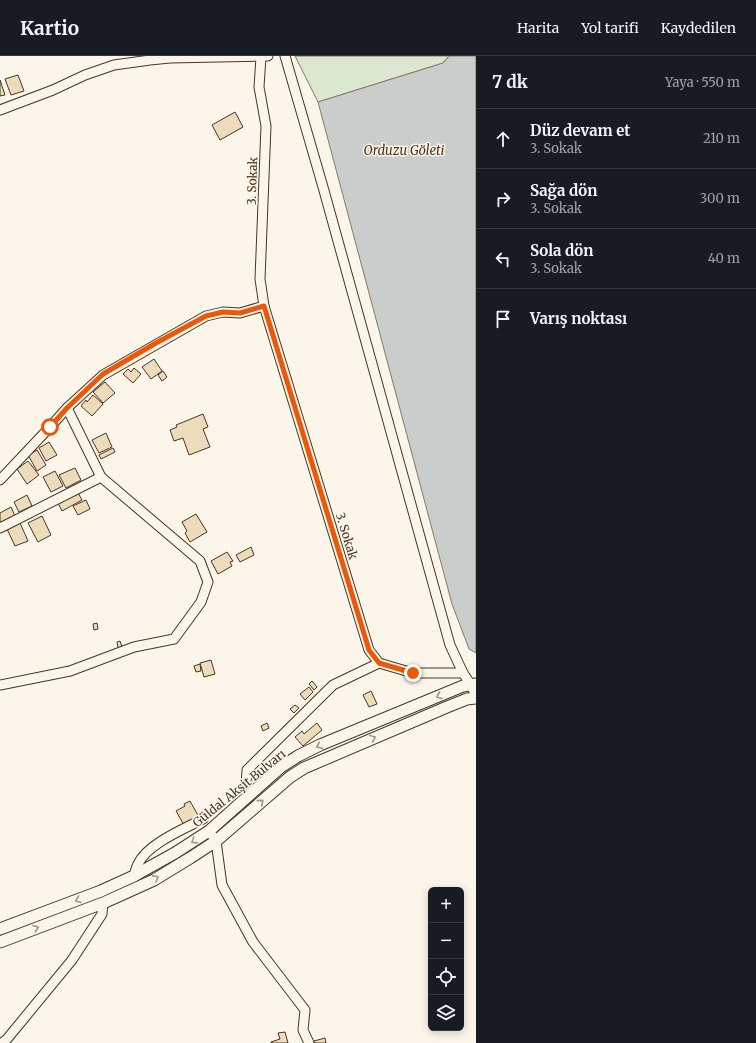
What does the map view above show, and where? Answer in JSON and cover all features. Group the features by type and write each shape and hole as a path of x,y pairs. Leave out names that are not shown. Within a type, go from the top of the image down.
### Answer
{"main road":[{"name":"Güldal Akşit Bulvarı","path":"0,929 101,892 134,876 175,853 209,831 281,767 298,756 320,745 463,686 473,685"},
{"name":"Güldal Akşit Bulvarı","path":"0,942 104,903 154,880 216,841 290,777 304,768 447,707 476,697"}],"street":[{"path":"0,110 53,90 100,69 114,65 170,58 264,56"},
{"name":"3. Sokak","path":"264,56 260,87 266,126 260,279 264,306 369,650 379,663"},
{"path":"285,56 323,187 450,645 463,673 473,685 476,697"},
{"path":"0,480 67,408 103,374 206,316 223,312 240,313 264,306"},
{"path":"0,685 70,671 134,647 174,639 202,602 208,582 200,561 101,477 67,408"},
{"path":"0,528 101,477"},
{"path":"246,785 247,770 334,685 379,663 413,673 463,673"},
{"path":"134,876 143,855 164,838 203,819"},
{"path":"209,831 216,841 222,885 253,942 305,1010 303,1030 309,1043"},
{"path":"2,1043 7,1039 72,960 102,914 104,903"}],"green space":[{"path":"295,56 449,56 443,63 318,102"}],"water":[{"name":"Orduzu Göleti","path":"449,56 476,56 476,653 469,649 452,604 318,102 443,63"}],"building":[{"path":"18,75 24,91 11,95 5,79"},
{"path":"0,80 5,95 0,96"},
{"path":"235,112 243,127 220,140 212,125"},
{"path":"154,359 162,371 151,379 142,367"},
{"path":"134,368 141,374 133,383 123,374 128,369 131,372"},
{"path":"163,371 167,377 162,381 158,375"},
{"path":"105,382 115,393 103,403 93,392"},
{"path":"93,395 103,404 92,416 81,406"},
{"path":"203,414 208,427 203,429 210,447 189,455 183,438 174,441 170,430 177,427 176,425"},
{"path":"106,433 112,447 99,453 92,440"},
{"path":"49,442 57,455 46,461 39,448"},
{"path":"113,448 115,452 101,459 99,455"},
{"path":"37,450 46,465 37,471 28,455"},
{"path":"28,461 39,475 27,484 17,469"},
{"path":"75,468 81,480 66,488 59,475"},
{"path":"55,471 63,486 51,492 43,477"},
{"path":"77,491 82,500 62,511 57,501"},
{"path":"27,495 32,506 19,512 14,502"},
{"path":"86,500 90,509 78,515 73,506"},
{"path":"11,507 15,516 0,524 0,513"},
{"path":"196,514 207,532 190,542 185,533 187,531 182,522"},
{"path":"42,516 51,535 38,542 28,523"},
{"path":"20,523 28,541 15,546 7,529"},
{"path":"251,547 254,555 240,562 236,555"},
{"path":"227,552 233,561 230,562 232,566 218,574 211,561"},
{"path":"97,623 98,629 94,630 93,624"},
{"path":"120,641 122,647 118,648 117,642"},
{"path":"211,660 215,674 204,677 200,663"},
{"path":"200,664 201,671 196,672 194,666"},
{"path":"312,681 317,687 314,690 309,684"},
{"path":"309,687 313,692 305,700 300,694"},
{"path":"371,691 377,704 369,707 363,695"},
{"path":"295,705 299,708 294,713 290,709"},
{"path":"267,723 269,728 263,731 261,726"},
{"path":"317,723 322,730 303,746 295,737 302,731 304,734"},
{"path":"190,801 199,817 184,825 176,811"},
{"path":"285,1032 288,1043 271,1043 280,1039 278,1033"},
{"path":"325,1038 326,1043 315,1043 314,1041"}],"route":[{"path":"50,427 67,408 103,374 156,343 199,319 214,313 240,313 264,306 369,650 379,663 413,673"}]}
